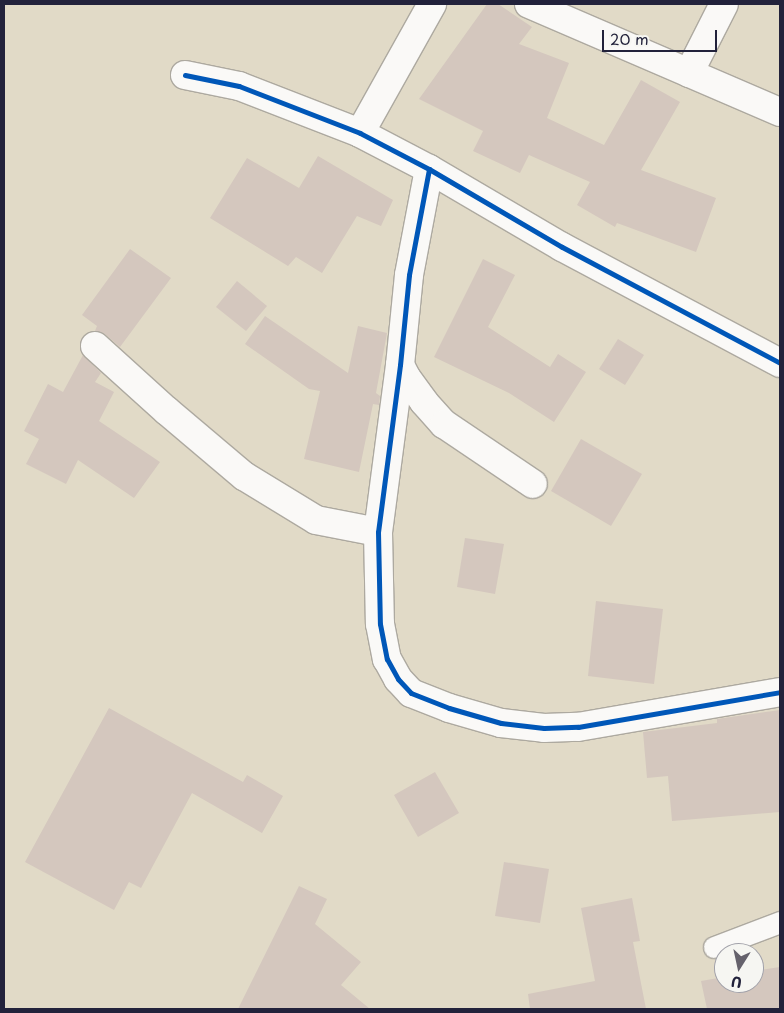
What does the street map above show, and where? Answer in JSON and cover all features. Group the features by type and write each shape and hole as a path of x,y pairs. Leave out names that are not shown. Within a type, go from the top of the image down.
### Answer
{"street":[{"path":"360,132 432,4"},
{"path":"529,4 560,10 690,72 780,112"},
{"path":"690,72 724,4"},
{"path":"185,75 240,86 360,132 429,169 562,247 780,363"},
{"path":"429,169 409,275 400,365 378,532 380,624 387,659 398,679 411,693 434,702 502,723 544,728 578,727 780,692"},
{"path":"95,346 167,412 244,476 316,520 378,532"},
{"path":"400,365 419,395 444,424 533,484"}],"lane":[{"path":"725,943 780,922"}],"building":[{"path":"487,4 498,4 532,27 519,44 569,63 547,118 604,145 641,80 680,102 641,170 716,198 696,252 617,223 615,227 577,205 590,182 529,155 520,173 473,151 483,131 419,99"},
{"path":"318,156 393,200 381,226 357,216 322,273 296,257 288,266 210,218 247,158 299,188"},
{"path":"130,249 171,278 120,347 105,334 95,331 97,326 82,315"},
{"path":"483,259 515,275 488,327 550,367 558,354 586,372 554,422 509,393 434,357"},
{"path":"237,281 267,306 246,331 216,307"},
{"path":"265,316 348,373 358,326 387,333 376,393 380,396 379,405 373,404 359,472 304,459 320,391 309,389 245,344"},
{"path":"618,339 644,355 625,385 599,369"},
{"path":"83,355 101,373 95,382 114,392 99,421 160,462 134,498 78,460 66,484 26,464 39,439 24,431 48,384 63,392"},
{"path":"581,439 642,474 611,526 551,491"},
{"path":"465,538 504,544 495,594 457,587"},
{"path":"596,601 663,609 654,684 588,676"},
{"path":"109,708 243,782 247,775 283,796 262,833 192,793 141,888 129,882 114,910 25,862"},
{"path":"780,710 780,812 672,821 668,776 647,778 643,732 717,723 717,719"},
{"path":"435,772 459,813 418,837 394,795"},
{"path":"504,862 549,869 540,923 495,916"},
{"path":"299,886 327,899 315,924 361,962 341,985 370,1009 238,1009"},
{"path":"632,898 640,941 633,942 646,1009 530,1009 528,994 595,981 581,908"},
{"path":"780,967 780,1009 707,1009 701,981 714,979 714,993 764,993 764,969"}],"cycle path":[{"path":"185,75 239,86 360,133 429,169 562,247 780,363"},
{"path":"429,169 409,275 400,365 378,532 380,624 387,659 398,679 411,693 449,708 501,723 544,728 578,727 780,692"}]}
